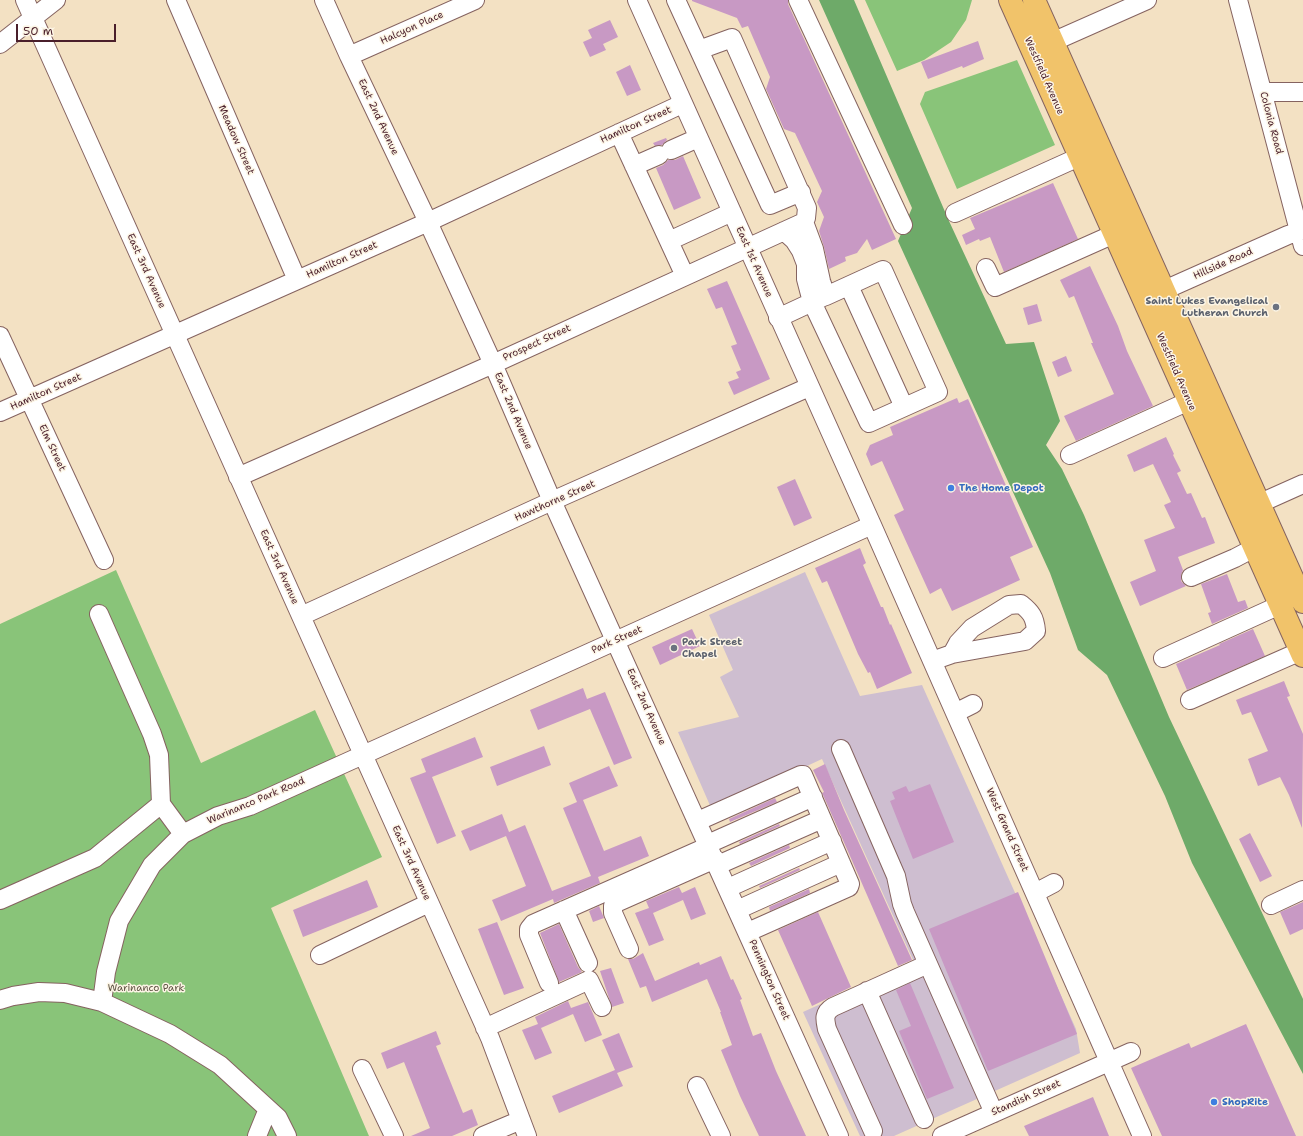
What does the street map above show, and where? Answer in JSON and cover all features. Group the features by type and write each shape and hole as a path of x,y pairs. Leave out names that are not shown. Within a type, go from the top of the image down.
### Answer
{"main road":[{"name":"Westfield Avenue","path":"1010,0 1188,401 1301,650"},
{"path":"1034,0 1303,602"}],"street":[{"name":"East 3rd Avenue","path":"25,0 502,1066 524,1128"},
{"path":"0,44 56,0"},
{"name":"Meadow Street","path":"176,0 297,280"},
{"name":"East 2nd Avenue","path":"324,0 493,364 552,501 698,822"},
{"name":"Halcyon Place","path":"350,56 475,0"},
{"name":"East 1st Avenue","path":"637,0 682,104 872,525"},
{"path":"676,0 770,205 801,192"},
{"path":"798,0 903,225"},
{"path":"1033,51 1147,0"},
{"name":"Colonia Road","path":"1238,0 1302,236"},
{"path":"698,50 732,38 807,208 804,222 814,249 821,281 819,299"},
{"path":"1263,92 1303,92"},
{"name":"Hamilton Street","path":"0,412 428,222 682,104"},
{"path":"619,133 685,276"},
{"path":"634,166 698,138"},
{"path":"955,213 1079,157"},
{"path":"669,241 732,212"},
{"name":"Prospect Street","path":"238,477 493,364 804,222"},
{"path":"778,318 819,299 849,286 883,270 938,392 869,423 819,299 806,278 806,264 801,251 794,240 784,232"},
{"path":"986,268 995,287 1114,234"},
{"name":"Hillside Road","path":"1143,300 1302,236"},
{"path":"849,286 904,407"},
{"name":"Elm Street","path":"0,336 104,560"},
{"name":"Hawthorne Street","path":"301,616 552,501 809,387"},
{"path":"1070,455 1188,401"},
{"path":"1239,513 1303,484"},
{"name":"Park Street","path":"363,754 872,525"},
{"name":"West Grand Street","path":"872,525 1035,893 1140,1135"},
{"path":"1191,577 1254,548"},
{"path":"932,661 952,654 1025,641 1036,631 1036,624 1030,611 1021,604 1009,605 972,628 958,643 952,654"},
{"path":"1163,658 1280,605"},
{"path":"99,614 152,734 159,755 161,804 183,834"},
{"path":"1190,700 1301,650"},
{"path":"955,713 973,704"},
{"path":"841,749 896,876 902,904 994,1112"},
{"name":"Warinanco Park Road","path":"102,1002 106,972 119,921 152,865 183,834 218,816 250,806 363,754"},
{"path":"698,822 801,774 803,775 850,884 849,887 748,932"},
{"path":"629,949 613,913 613,906 813,797"},
{"path":"0,900 95,858 161,804"},
{"path":"549,983 529,935 529,929 533,924 564,910 712,853 822,819"},
{"name":"Pennington Street","path":"698,822 839,1136"},
{"path":"728,888 832,841"},
{"path":"738,910 841,863"},
{"path":"1035,893 1054,883"},
{"path":"1271,905 1303,890"},
{"path":"320,955 429,903"},
{"path":"564,910 588,963"},
{"path":"873,1131 828,1029 825,1015 830,1008 928,964"},
{"path":"485,1028 589,980 602,1007"},
{"path":"867,991 924,1119"},
{"path":"0,1000 13,996 39,992 65,993 102,1002 170,1034 220,1065 278,1118 287,1136"},
{"name":"Standish Street","path":"954,1134 994,1112 1131,1052"},
{"path":"362,1068 394,1136"},
{"path":"697,1086 721,1136"},
{"path":"257,1136 268,1109"},
{"path":"483,1136 524,1128"}],"shaded area":[{"path":"805,572 860,696 922,685 1076,1029 1080,1053 894,1136 860,1136 803,1012 914,962 822,759 712,810 678,732 739,717 720,677 733,670 709,615"}],"green space":[{"path":"819,0 854,0 949,221 1006,344 1034,342 1060,421 1046,445 1062,469 1084,515 1169,717 1303,999 1303,1074 1192,863 1165,796 1107,675 1078,650 1050,573 898,241 912,208"},
{"path":"865,0 972,0 966,20 951,42 924,60 897,71"},
{"path":"1017,60 1055,145 957,189 920,104 925,92"},
{"name":"Warinanco Park","path":"116,570 201,763 315,710 382,857 271,908 369,1136 0,1136 0,624"}],"building":[{"path":"692,0 788,0 788,4 896,239 872,250 867,239 857,253 845,257 846,261 829,269 819,231 824,217 817,202 822,191 795,133 784,129 766,89 770,77 748,26 742,28 737,18"},
{"path":"610,20 618,37 603,44 606,50 590,57 583,42 592,38 588,30"},
{"path":"978,41 984,59 963,68 962,66 928,79 921,62"},
{"path":"630,65 641,90 627,96 616,72"},
{"path":"666,138 667,140 662,145 655,146 653,143"},
{"path":"683,156 701,198 674,210 656,168 663,165 668,160 675,160"},
{"path":"1053,183 1078,239 1004,272 990,237 980,241 979,239 966,245 962,235 975,229 970,218"},
{"path":"1090,266 1153,406 1076,441 1064,416 1114,394 1091,343 1093,343 1074,296 1069,298 1060,280"},
{"path":"727,281 770,379 734,395 728,382 739,378 736,372 741,370 731,346 737,344 722,307 716,309 707,289"},
{"path":"1037,304 1042,321 1028,325 1023,308"},
{"path":"1066,356 1072,371 1058,377 1052,362"},
{"name":"The Home Depot","path":"957,398 959,403 968,399 1033,547 1010,557 1020,580 952,611 941,588 930,594 894,515 904,510 882,461 871,466 866,454 870,445 893,435 890,427"},
{"path":"1166,437 1181,471 1177,473 1187,494 1191,493 1202,518 1205,517 1215,543 1178,557 1183,570 1181,581 1186,586 1140,606 1130,582 1156,571 1144,540 1175,528 1164,505 1171,502 1153,464 1134,472 1127,455"},
{"path":"795,479 812,518 794,526 777,487"},
{"path":"860,548 866,563 863,565 912,673 877,689 870,672 868,673 858,654 827,581 822,583 815,568"},
{"path":"1227,574 1238,602 1245,600 1248,608 1212,624 1208,613 1211,612 1201,584"},
{"name":"Park Street Chapel","path":"692,629 700,646 660,665 652,647"},
{"path":"1253,629 1265,656 1187,690 1176,664"},
{"path":"1284,681 1290,696 1287,697 1303,734 1302,828 1280,777 1258,786 1248,759 1268,751 1251,712 1242,715 1236,700"},
{"path":"583,688 587,699 605,692 632,758 614,765 590,709 538,730 530,710"},
{"path":"475,737 483,757 432,777 456,836 437,844 410,778 426,772 421,759"},
{"path":"544,746 551,765 497,786 490,767"},
{"path":"825,764 844,810 912,960 898,966 822,793 824,792 813,770"},
{"path":"609,766 618,786 583,800 604,851 641,836 649,856 598,877 600,883 554,903 553,899 501,921 492,900 526,886 506,836 470,851 461,831 502,814 509,832 525,825 552,891 591,876 563,808 577,802 569,783"},
{"path":"930,784 954,842 913,859 890,801 895,799 892,792 906,786 909,792"},
{"path":"775,798 777,802 730,822 729,819"},
{"path":"779,824 780,826 740,844 739,842"},
{"path":"1250,833 1272,876 1260,882 1239,839"},
{"path":"789,845 790,848 751,866 749,863"},
{"path":"799,868 800,870 760,888 759,886"},
{"path":"367,880 378,907 303,937 293,910"},
{"path":"679,887 682,893 695,887 706,914 691,920 683,900 653,913 664,940 649,946 635,913 649,908 646,901"},
{"path":"809,889 810,893 770,911 769,907"},
{"path":"1018,892 1077,1034 988,1071 929,929"},
{"path":"1303,902 1303,929 1290,935 1280,912"},
{"path":"599,906 604,918 593,922 589,911"},
{"path":"818,912 851,987 812,1006 778,930"},
{"path":"497,922 524,988 504,995 478,929"},
{"path":"559,924 578,967 582,972 559,982 540,933"},
{"path":"643,953 655,981 699,962 700,965 721,956 731,980 733,979 742,999 740,1000 753,1036 761,1033 776,1071 806,1136 759,1136 740,1096 721,1050 732,1045 721,1012 707,979 652,1002 646,986 640,988 628,959 633,959"},
{"path":"611,968 624,1003 612,1007 600,971"},
{"path":"910,983 954,1088 927,1099 899,1031 911,1026 896,990"},
{"path":"568,1001 571,1008 588,1002 602,1035 585,1042 573,1014 541,1028 552,1053 535,1060 522,1030 538,1024 535,1017"},
{"name":"ShopRite","path":"1246,1024 1296,1136 1162,1136 1131,1068 1189,1043 1191,1048"},
{"path":"436,1031 441,1044 436,1046 463,1113 472,1109 478,1125 452,1136 411,1136 430,1128 404,1062 387,1069 381,1053"},
{"path":"619,1033 633,1067 617,1073 623,1086 559,1113 552,1096 615,1070 602,1040"},
{"path":"1093,1097 1109,1136 1029,1136 1024,1126"}],"place":[{"name":"Saint Lukes Evangelical Lutheran Church","path":"1276,307"},
{"name":"The Home Depot","path":"951,488"},
{"name":"Park Street Chapel","path":"674,648"},
{"name":"ShopRite","path":"1214,1102"}]}
